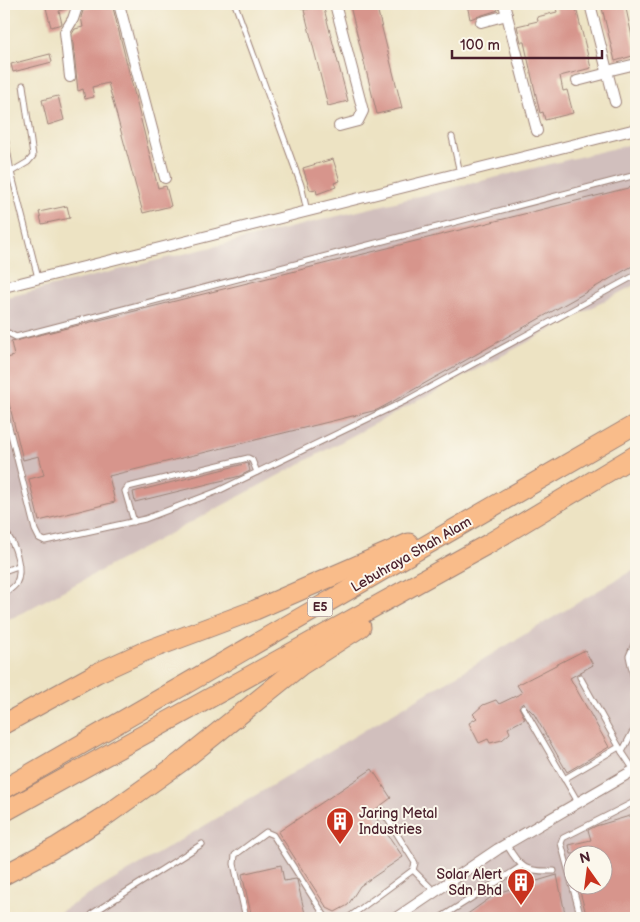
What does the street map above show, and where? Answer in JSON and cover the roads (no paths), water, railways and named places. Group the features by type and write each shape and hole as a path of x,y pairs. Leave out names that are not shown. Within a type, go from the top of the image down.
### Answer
{"highway":[{"name":"Lebuhraya Shah Alam","path":"4,789 636,424"},
{"name":"Lebuhraya Shah Alam","path":"4,812 488,544 636,455"},
{"path":"4,724 96,673 143,652 255,610 498,503"},
{"path":"4,875 104,817 182,762 300,666 488,544"},
{"path":"4,880 22,865"}],"street":[{"path":"70,77 65,32 73,19 78,4"},
{"path":"119,4 165,178"},
{"path":"336,4 363,111 358,121 339,126"},
{"path":"504,4 537,131"},
{"path":"590,4 615,102"},
{"path":"480,22 507,15"},
{"path":"577,81 636,64"},
{"path":"4,286 636,129"},
{"path":"396,918 434,891 507,845 635,770"}],"lane":[{"path":"235,4 300,184 307,211"},
{"path":"304,6 314,4"},
{"path":"11,172 28,162 33,156 23,85"},
{"path":"4,131 11,172 38,278"},
{"path":"452,137 460,173"},
{"path":"4,331 16,337 636,175"},
{"path":"4,407 39,538 45,541 134,522 218,491 408,400 636,275"},
{"path":"134,522 125,490 128,487 248,458 252,460 257,472"},
{"path":"4,531 10,538 19,577 15,586 4,594"},
{"path":"4,571 18,566"},
{"path":"636,640 629,656 636,688"},
{"path":"580,677 635,770"},
{"path":"522,707 578,803"},
{"path":"564,779 621,749 636,730"},
{"path":"581,918 561,843 562,838 636,801"},
{"path":"348,918 413,870 415,863 382,810"},
{"path":"246,918 234,864 235,855 266,832 273,835 326,918"},
{"path":"90,918 93,913 202,844"},
{"path":"507,845 516,861 522,866 535,872 554,871"},
{"path":"440,918 522,866"},
{"path":"413,870 434,891"}],"waterway":[{"path":"21,911 25,918"}],"place":[{"name":"Jaring Metal Industries","path":"340,845"},
{"name":"Solar Alert Sdn Bhd","path":"521,906"}]}
